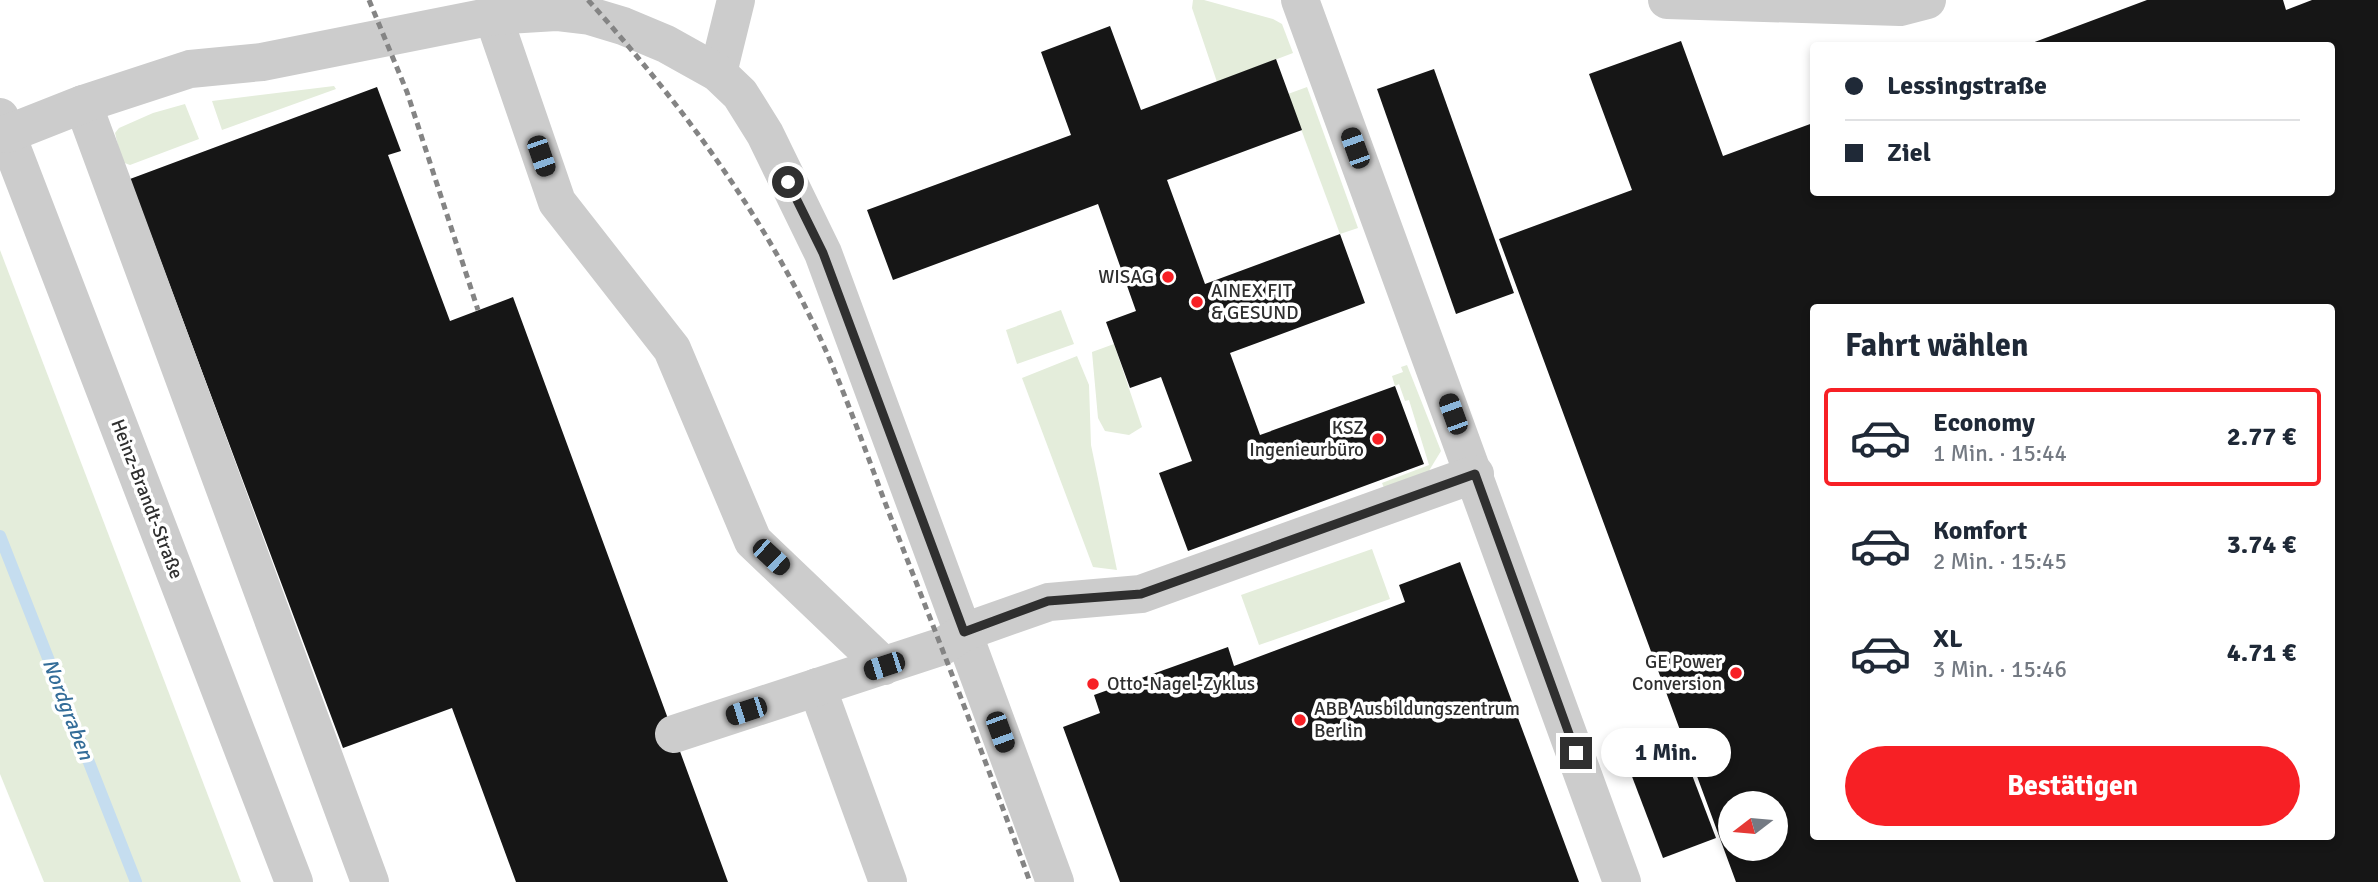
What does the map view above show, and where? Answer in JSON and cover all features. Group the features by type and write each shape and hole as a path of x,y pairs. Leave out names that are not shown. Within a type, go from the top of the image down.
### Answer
{"street":[{"path":"718,73 736,0"},
{"path":"1300,0 1622,882"},
{"path":"1667,0 1900,7 1927,0"},
{"path":"3,125 83,104 190,69 262,62 493,16 556,12 590,16 666,44 718,73 740,94 765,134 823,253 1055,882"},
{"path":"493,16 557,202 672,349 753,541 884,666"},
{"path":"83,104 370,882"},
{"name":"Heinz-Brandt-Straße","path":"3,125 294,882"},
{"path":"674,734 943,646 964,632 1048,601 1141,594 1475,474"},
{"path":"817,687 888,882"}],"green space":[{"path":"1193,0 1204,0 1273,19 1282,24 1293,53 1217,82 1192,8"},
{"path":"334,86 336,89 222,130 212,101"},
{"path":"1307,87 1358,228 1340,234 1288,94"},
{"path":"185,104 199,139 130,165 122,162 115,133 119,128 153,113"},
{"path":"0,250 241,882 44,882 0,774"},
{"path":"1061,310 1074,344 1017,364 1006,330"},
{"path":"1114,344 1142,427 1129,435 1105,431 1098,418 1092,352"},
{"path":"1077,356 1089,385 1091,445 1117,570 1093,567 1022,378"},
{"path":"1407,365 1441,451 1427,474 1385,490 1382,483 1429,465 1409,400 1405,401 1399,384 1395,386 1392,376 1403,372 1401,367"},
{"path":"1372,549 1390,599 1259,645 1241,595"}],"building":[{"path":"2147,0 2283,0 2286,10 2312,0 2378,0 2378,882 1736,882 1728,861 1788,861 1788,791 1718,791 1718,833 1499,239 1632,190 1589,74 1681,41 1723,156 1810,124 1810,196 2335,196 2335,42 2035,42"},
{"path":"1110,26 1141,110 1276,59 1302,130 1167,180 1205,284 1340,234 1365,303 1230,353 1260,435 1395,386 1424,464 1188,551 1159,473 1192,461 1161,377 1130,388 1106,322 1136,311 1098,204 893,280 867,210 1071,135 1041,52"},
{"path":"1434,69 1514,293 1456,314 1377,89"},
{"path":"377,87 401,151 388,155 450,321 513,297 728,882 516,882 452,708 343,748 130,179"},
{"name":"ABB Ausbildungszentrum Berlin","path":"1460,562 1579,882 1120,882 1063,727 1100,713 1094,695 1228,647 1234,666 1405,602 1399,585"},
{"path":"1681,746 1716,838 1663,858 1628,766"}],"waterway":[{"name":"Nordgraben","path":"0,536 136,882"}],"railway":[{"path":"369,0 407,92 478,310"},
{"path":"588,0 674,102 726,174 795,287 824,346 849,408 1030,882"}],"place":[{"name":"WISAG","path":"1168,277"},
{"name":"AINEX FIT & GESUND","path":"1197,302"},
{"name":"KSZ Ingenieurbüro","path":"1378,439"},
{"name":"GE Power Conversion","path":"1736,673"},
{"name":"Otto-Nagel-Zyklus","path":"1093,684"},
{"name":"ABB Ausbildungszentrum Berlin","path":"1300,720"}],"route":[{"path":"788,182 823,253 964,632 1048,601 1141,594 1475,474 1576,753"}]}
